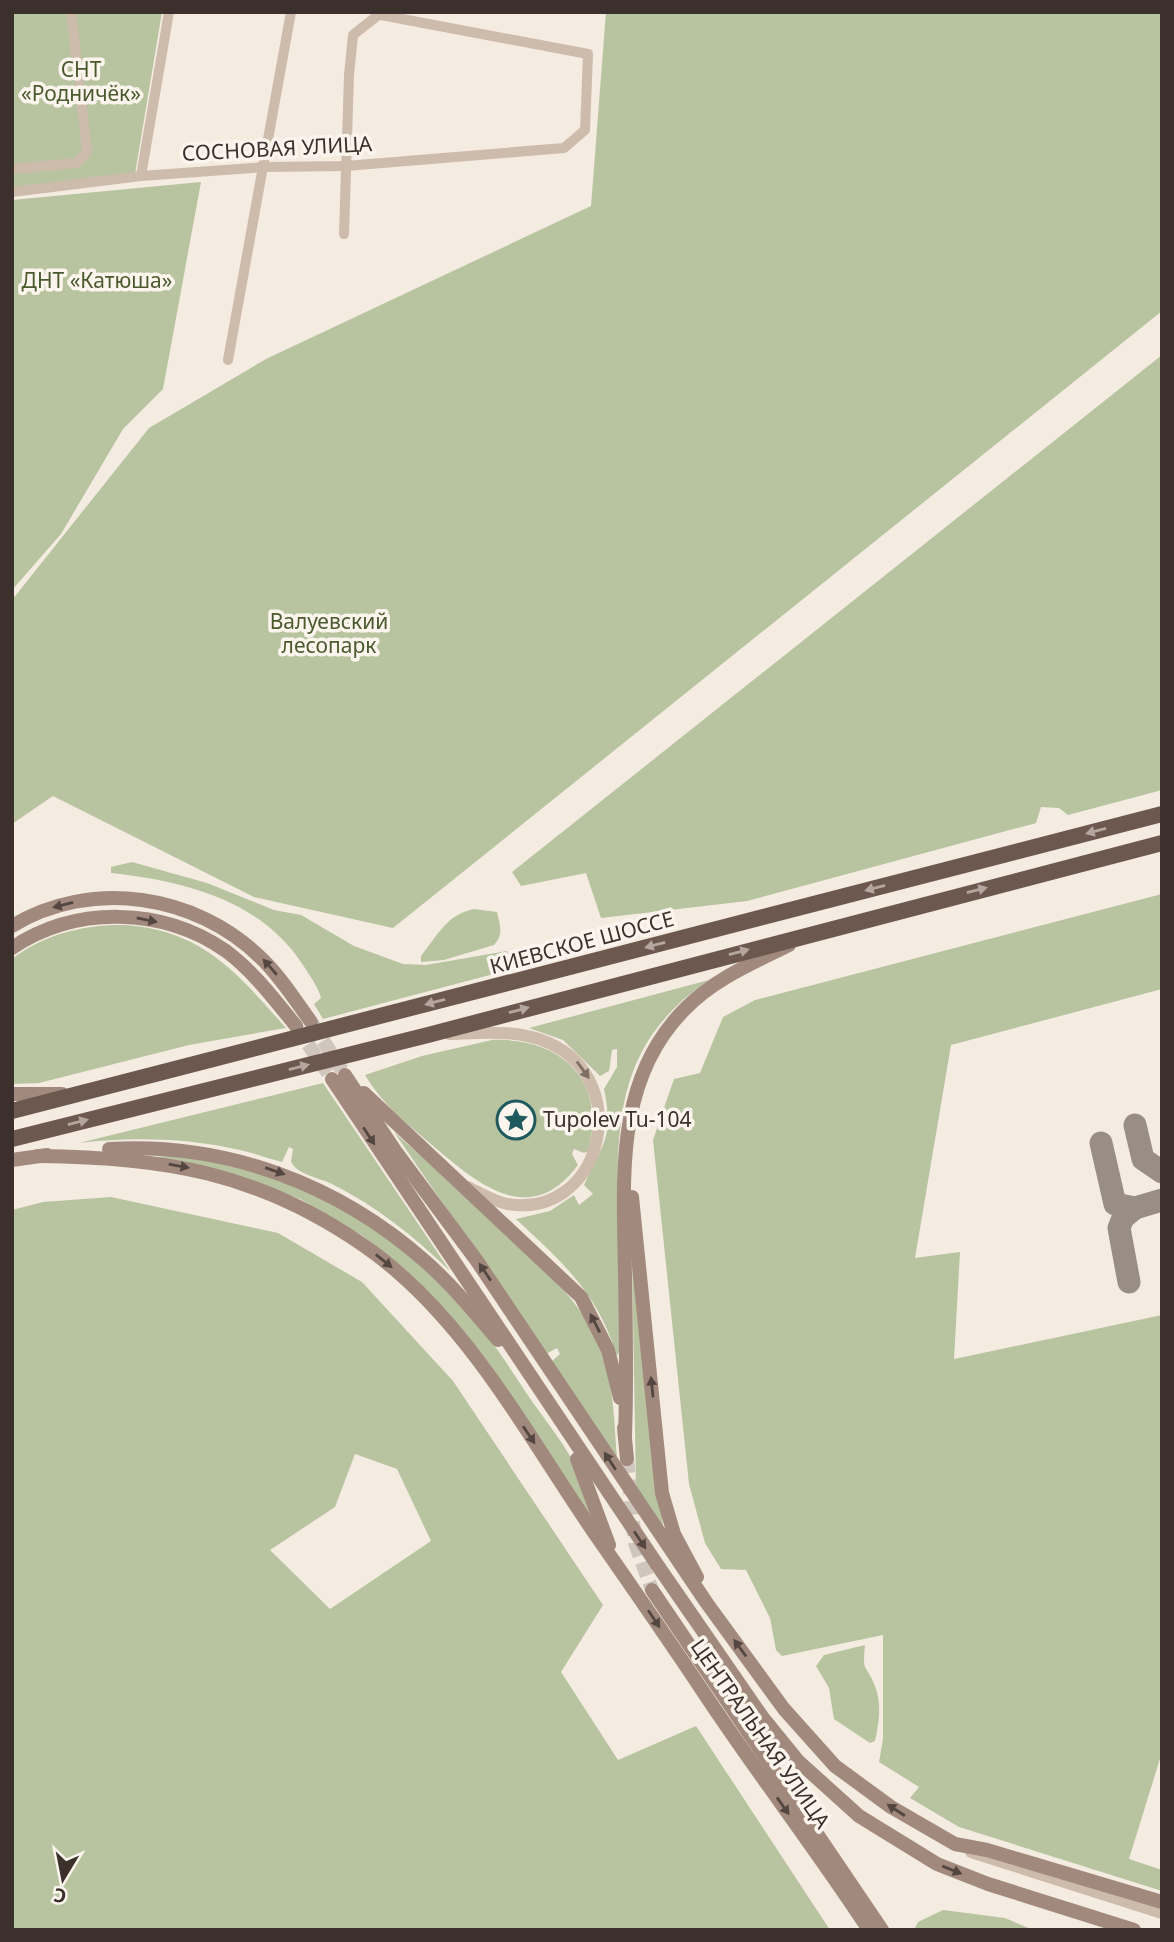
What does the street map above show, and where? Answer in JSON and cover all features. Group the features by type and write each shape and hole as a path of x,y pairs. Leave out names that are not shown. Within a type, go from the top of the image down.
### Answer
{"highway":[{"name":"КИЕВСКОЕ ШОССЕ","path":"12,1111 1162,814"},
{"path":"12,1139 428,1035 816,931 1162,843"}],"main road":[{"path":"12,926 43,911 92,899 134,898 175,907 224,929 254,951 274,972 311,1021"},
{"path":"12,948 51,928 84,919 124,916 165,923 196,934 232,956 259,981 296,1026"},
{"path":"625,1436 626,1136 642,1071 656,1044 681,1013 715,984 816,931"},
{"path":"339,1077 463,1185 581,1297 613,1365 627,1460"},
{"path":"339,1077 561,1423 763,1718 789,1751 825,1789 888,1837 937,1864 988,1884 1134,1930"},
{"path":"339,1077 477,1261 651,1524 716,1615 784,1709 835,1766 891,1807 955,1844 987,1850 1162,1902"},
{"path":"12,1094 85,1093"},
{"path":"626,1136 662,1493 676,1540 716,1615"},
{"path":"12,1160 114,1149 174,1150 247,1162 300,1181 352,1207 418,1255 444,1278 530,1374"},
{"path":"38,1156 125,1158 209,1173 271,1195 321,1219 364,1245 428,1301 492,1379 616,1562"},
{"path":"561,1423 586,1480 616,1562"},
{"name":"ЦЕНТРАЛЬНАЯ УЛИЦА","path":"616,1562 869,1930"},
{"name":"ЦЕНТРАЛЬНАЯ УЛИЦА","path":"652,1590 881,1930"}],"street":[{"path":"12,169 77,163 87,152 71,12"},
{"path":"141,176 169,12"},
{"path":"228,360 291,12"},
{"path":"344,234 353,35 382,14"},
{"name":"СОСНОВАЯ УЛИЦА","path":"12,192 141,176 265,167 346,166 564,148 586,130 588,54 382,14"},
{"path":"428,1035 511,1033 549,1042 580,1064 598,1102 600,1125 596,1149 584,1171 568,1188 544,1200 516,1205 492,1199 463,1185"},
{"path":"955,1844 1162,1913"}],"green space":[{"name":"СНТ «Родничёк»","path":"12,12 162,12 135,174 12,188"},
{"name":"Валуевский лесопарк","path":"606,12 1162,12 1162,311 393,928 254,897 53,796 12,824 12,600 149,428 266,359 591,206"},
{"name":"ДНТ «Катюша»","path":"201,182 163,389 123,429 61,534 12,590 12,200"},
{"path":"1162,355 1162,790 1068,815 1059,808 1041,807 1036,823 747,901 601,918 586,873 521,886 512,872"},
{"path":"132,862 207,883 274,910 301,915 354,946 403,964 426,965 507,951 511,960 505,971 323,1019 314,1004 321,998 318,989 285,942 265,924 218,897 192,888 111,873 111,867"},
{"path":"1162,894 1162,989 951,1045 915,1258 960,1252 954,1359 1162,1315 1162,1752 1129,1859 1162,1870 1162,1891 959,1827 910,1798 919,1787 879,1762 883,1739 883,1635 782,1656 776,1650 770,1618 746,1570 721,1569 705,1543 689,1484 653,1140 674,1079 700,1073 723,1017 755,1000"},
{"path":"474,909 497,912 500,934 494,945 444,960 421,962 421,956 443,927 457,916"},
{"path":"126,925 177,936 217,958 252,990 286,1028 189,1045 39,1083 12,1084 12,959 38,943 66,932 96,926"},
{"path":"709,980 679,1004 657,1029 640,1055 629,1083 622,1113 619,1146 620,1350 617,1356 589,1296 549,1250 516,1219 550,1211 574,1195 579,1205 593,1194 584,1185 605,1140 608,1119 604,1089 617,1067 617,1049 612,1050 609,1071 600,1076 563,1040 529,1028"},
{"path":"492,1040 517,1041 539,1046 558,1055 573,1068 585,1084 591,1104 592,1126 588,1151 584,1153 574,1149 572,1154 578,1165 560,1184 541,1195 523,1197 504,1194 467,1173 395,1113 365,1075 422,1056"},
{"path":"323,1083 450,1271 409,1234 379,1212 332,1184 297,1169 291,1161 293,1149 289,1147 282,1162 216,1145 177,1141 138,1139 79,1143"},
{"path":"394,1132 478,1205 539,1263 587,1321 601,1348 609,1376 617,1459 551,1362 560,1354 557,1348 546,1354"},
{"path":"172,1156 214,1162 295,1187 371,1226 437,1278 482,1329 562,1443 580,1475 600,1530 406,1270 363,1236 300,1199 249,1179 157,1157"},
{"path":"111,1197 278,1233 362,1282 453,1381 603,1605 561,1672 618,1760 696,1726 830,1930 12,1930 12,1210 43,1202","holes":["355,1454 397,1469 431,1541 330,1609 270,1550 335,1507"]},
{"path":"632,1259 663,1525 661,1526 636,1487"},
{"path":"865,1645 864,1665 875,1686 879,1707 875,1741 870,1743 834,1719 829,1688 816,1666 824,1655"},
{"path":"943,1910 1005,1918 1033,1930 914,1930 918,1922"}],"taxiway":[{"path":"1135,1125 1143,1159 1162,1172"},
{"path":"1101,1143 1115,1204 1135,1208 1162,1200"},
{"path":"1129,1282 1119,1228 1123,1218 1135,1208"}],"tunnel":[{"path":"312,1023 345,1075"},
{"path":"296,1027 332,1079"},
{"path":"627,1459 635,1543 652,1590"}],"place":[{"name":"Tupolev Tu-104","path":"516,1120"}]}
